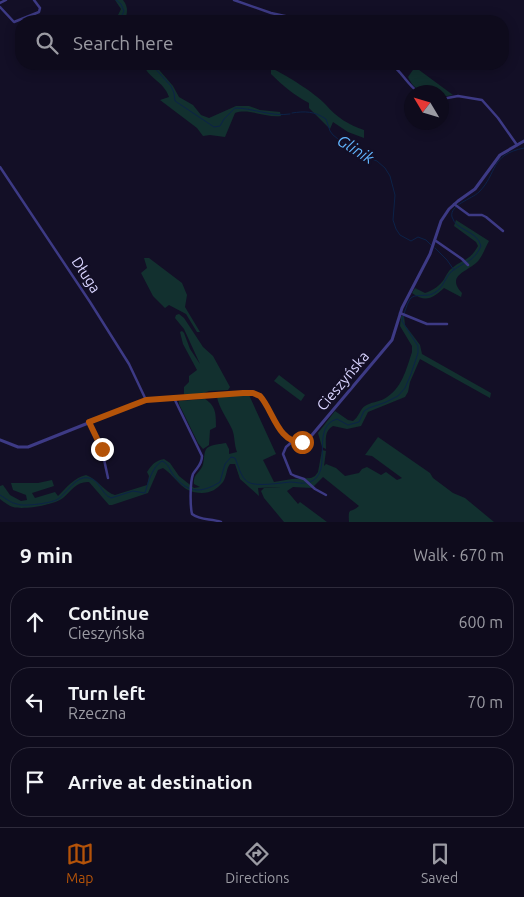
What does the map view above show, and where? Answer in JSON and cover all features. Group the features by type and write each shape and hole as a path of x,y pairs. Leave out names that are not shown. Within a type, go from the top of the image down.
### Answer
{"street":[{"path":"0,3 6,0"},
{"path":"32,15 39,12 40,8 34,0"},
{"path":"234,0 280,15"},
{"path":"0,7 12,21 15,22"},
{"path":"399,70 409,85"},
{"path":"449,98 458,96 482,100 517,144"},
{"name":"Cieszyńska","path":"293,442 304,442 312,435 395,335 436,241 441,221 488,176 500,155 524,141"},
{"name":"Długa","path":"0,167 129,364 146,400"},
{"path":"456,205 469,215 482,215 486,217 503,231"},
{"path":"436,241 467,264"},
{"path":"403,314 427,324 446,324"},
{"path":"0,440 18,447 28,447 146,400 243,393 256,394 264,401 285,435 293,442 284,450 283,458 291,474 308,481 326,495"},
{"path":"174,398 202,454 202,462 194,474 191,512 200,519 212,519 221,522"},
{"path":"89,422 102,449 108,478"}],"green space":[{"path":"115,0 123,0 127,10 126,15 118,15 121,9"},
{"path":"146,70 159,70 173,86 179,97 193,105 201,115 209,118 236,106 249,106 260,110 280,112 281,116 246,112 235,113 225,137 203,136 197,128 160,100 169,97 167,92"},
{"path":"271,70 274,70 308,90 343,120 364,130 364,138 348,132 333,122 330,129 309,108 309,103 298,97 271,74"},
{"path":"413,70 419,70 439,85 412,85 408,77"},
{"path":"456,220 489,241 478,261 457,278 456,282 462,293 461,297 444,288 429,298 421,298 412,293 415,288 425,293 434,289 442,282 450,270 468,258 478,246 476,242 454,226"},
{"path":"144,258 149,258 182,283 187,295 185,307 200,332 197,332 186,314 169,305 165,308 153,296 141,273 147,268"},
{"path":"179,314 184,318 203,347 213,356 230,387 228,390 209,391 202,394 184,394 184,387 189,382 189,376 197,370 183,344 180,332 184,333 190,349 200,364 184,329 175,318"},
{"path":"401,316 404,316 405,325 420,345 422,354 491,393 490,398 420,359 405,397 368,412 361,426 347,429 333,426 327,433 326,449 322,447 318,433 335,411 348,420 353,421 363,407 384,399 399,384 412,352 412,346 400,326"},
{"path":"279,375 305,395 301,401 274,381"},
{"path":"249,395 276,454 263,460 274,482 315,476 318,472 322,450 326,451 324,466 326,464 336,468 345,476 359,473 367,467 381,475 386,472 397,480 402,478 372,456 365,455 378,437 430,473 433,478 453,493 465,498 494,522 349,522 349,512 359,506 323,477 312,488 293,487 287,491 298,504 300,502 327,522 284,522 264,498 261,491 264,488 281,487 258,488 259,496 240,479 235,464 230,464 221,484 214,490 205,493 184,488 163,468 158,470 148,493 112,505 109,505 89,482 81,483 59,501 39,506 18,508 8,505 0,499 0,486 3,485 10,495 21,501 27,500 26,495 13,490 11,483 38,483 52,480 54,486 32,493 35,498 55,492 58,496 74,480 86,475 108,492 115,495 147,485 149,476 147,472 152,465 164,459 170,463 179,476 194,488 200,487 194,484 194,479 202,467 207,448 226,443 229,454 237,452 232,429 217,397"},
{"path":"205,399 215,411 216,427 210,430 209,445 203,449 198,443 179,401"}],"waterway":[{"name":"Glinik","path":"116,0 121,4 124,11 122,15"},
{"name":"Glinik","path":"156,70 171,86 175,101 214,127 220,126 235,108 283,115 290,114"},
{"name":"Glinik","path":"292,113 309,112 322,116 326,119 333,135 356,153 377,161 385,168 390,176 395,195 393,220 396,229 400,235 411,241 418,237 426,240 431,245"},
{"path":"310,482 317,477 321,469 324,431 329,424 337,419 348,425 359,422 364,411 398,396 405,388 418,353 418,346 402,321 410,299 415,296 430,295 436,292 452,271 472,259 481,246 471,233 454,222 452,213 457,206 479,192 499,160 513,151 524,148"},
{"name":"Glinik","path":"435,248 454,270"},
{"path":"0,495 20,505 44,503 58,499 76,482 84,478 96,481 111,498 133,491 145,493 153,471 162,461 185,486 190,489 201,490 220,482 225,464 231,457 235,458 243,478 248,482 256,484 306,483"}],"route":[{"path":"102,449 89,422 146,400 243,393 253,393 260,396 285,435 293,442 302,442"}]}
